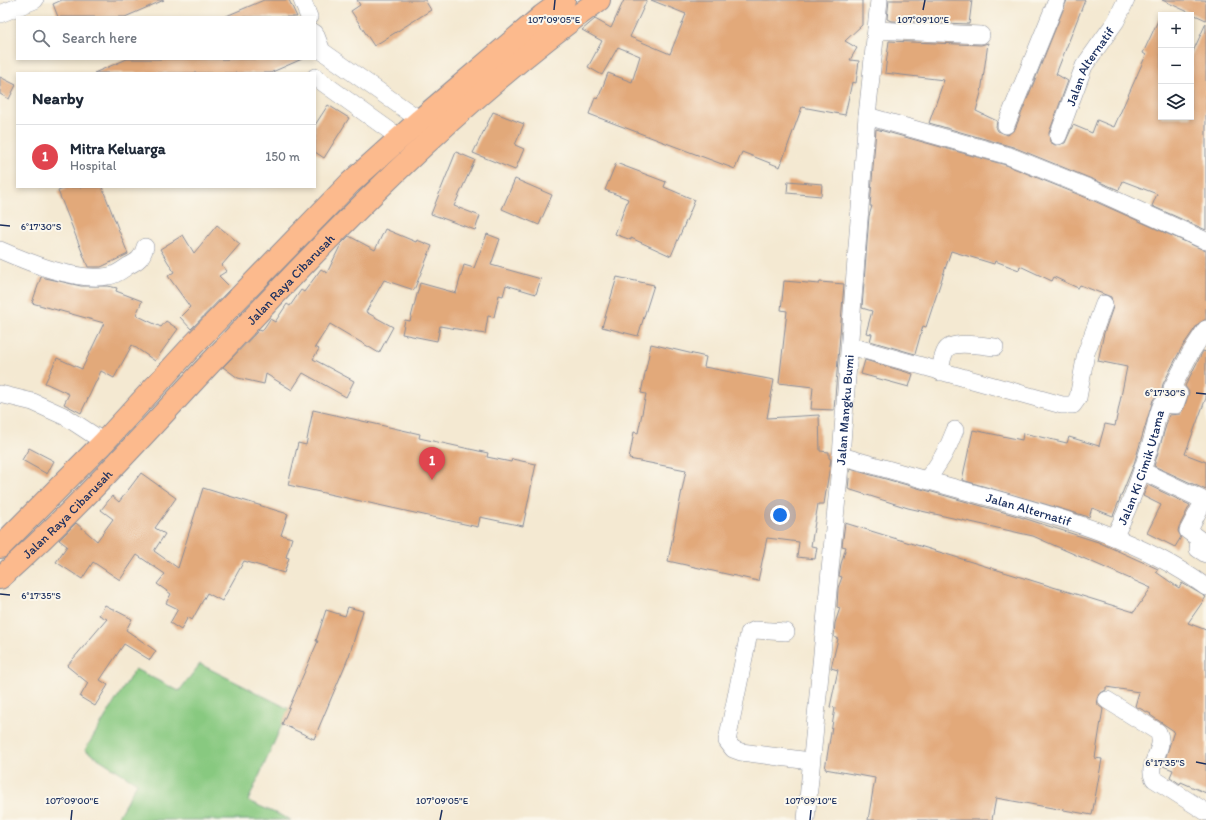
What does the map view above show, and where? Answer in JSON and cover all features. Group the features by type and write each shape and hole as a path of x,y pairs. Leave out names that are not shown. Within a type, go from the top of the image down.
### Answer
{"main road":[{"name":"Jalan Raya Cibarusah","path":"0,547 104,442 193,345 350,183 420,120 542,16 564,0"},
{"name":"Jalan Raya Cibarusah","path":"0,578 56,526 143,436 318,249 470,102 559,28 598,0"},
{"path":"303,233 318,249"}],"street":[{"path":"0,14 35,0"},
{"path":"302,0 309,16"},
{"name":"Jalan Mangku Bumi","path":"806,820 810,761 841,456 867,116 879,0"},
{"path":"1006,126 1057,0"},
{"name":"Jalan Alternatif","path":"1058,136 1084,66 1116,21 1126,0"},
{"path":"876,30 981,35"},
{"path":"316,36 322,51 420,120"},
{"path":"311,72 322,51"},
{"path":"316,78 400,138"},
{"path":"867,116 1009,156 1096,191 1206,241"},
{"path":"0,250 28,262 65,272 95,277 115,274 140,260 145,247"},
{"path":"850,346 1062,405 1073,405 1078,398 1086,353 1104,304"},
{"name":"Jalan Ki Cimik Utama","path":"1114,537 1128,508 1142,471 1152,440 1155,419 1162,404 1175,405 1180,394 1172,388 1191,352 1206,329"},
{"path":"940,372 946,351 950,347 963,345 995,348"},
{"path":"0,394 33,402 66,417 104,442"},
{"path":"926,480 937,468 948,449 955,430"},
{"name":"Jalan Alternatif","path":"841,456 1033,510 1114,537 1187,573 1206,587"},
{"path":"1142,471 1201,499 1202,504 1188,531 1199,539 1198,549 1206,554"},
{"path":"786,632 755,630 749,633 727,741 733,749 741,752 810,761"},
{"path":"1107,700 1158,732 1160,736 1160,750 1152,768 1154,779 1206,812"}],"green space":[{"path":"200,664 289,709 248,801 291,820 116,820 137,783 85,750 135,669 179,691"}],"building":[{"path":"62,0 164,0 127,16 58,16 53,4"},
{"path":"264,0 289,0 297,16 226,16"},
{"path":"357,0 425,0 431,10 374,46 351,11 360,5"},
{"path":"624,0 647,0 630,37 670,54 686,14 651,0 862,0 862,25 845,41 857,48 850,60 859,61 856,83 852,82 845,115 802,107 780,167 742,152 735,169 589,114 595,98 598,99 608,73 632,82 640,56 618,47 602,75 588,67 602,41 582,30 595,19 611,28"},
{"path":"889,0 972,0 969,24 891,21 887,19"},
{"path":"1067,0 1085,0 1056,74 1068,81 1049,133 1050,142 1055,145 1065,143 1073,125 1092,133 1097,120 1114,127 1146,55 1143,53 1158,20 1158,120 1194,120 1194,49 1206,23 1206,230 1152,206 1157,194 1123,181 1119,190 1013,147 929,123 944,80 885,73 889,41 981,45 988,43 981,93 976,111 997,121 996,127 998,131 1008,135 1015,129"},
{"path":"1162,0 1206,0 1206,20 1194,15 1194,12 1188,12"},
{"path":"125,60 300,60 272,72 96,72"},
{"path":"0,77 16,85 9,99 0,94"},
{"path":"328,105 349,118 324,158 316,153 316,123"},
{"path":"493,112 524,124 515,145 524,149 515,170 473,153"},
{"path":"876,129 1006,165 1092,200 1206,251 1206,319 1198,324 1182,347 1163,384 1162,388 1164,394 1157,395 1153,400 1134,464 1113,516 1092,508 1089,517 962,480 973,430 1022,440 1023,433 1067,443 1069,437 1099,446 1105,424 1115,426 1127,367 1098,361 1104,333 1113,307 1111,297 1080,285 1078,288 1054,277 1052,281 1020,266 1019,270 995,261 994,264 951,251 926,327 923,326 915,354 870,341 872,334 866,333 872,311 862,308 869,216 872,206 870,206"},
{"path":"456,152 475,160 454,206 480,216 475,230 431,214"},
{"path":"616,163 666,182 664,187 695,200 671,256 631,238 631,240 615,234 628,199 605,190"},
{"path":"515,179 552,195 539,225 502,209"},
{"path":"788,181 822,184 821,196 787,193"},
{"path":"66,188 102,188 128,254 101,267 88,267 58,191"},
{"path":"217,225 240,244 222,265 227,271 219,276 231,288 191,329 180,317 190,307 168,276 174,272 160,249 183,235 194,253"},
{"path":"385,229 416,242 417,240 432,246 414,290 384,280 366,312 393,327 379,353 330,324 315,347 319,349 313,359 354,381 346,397 303,373 292,390 266,374 264,384 238,378 223,367 259,330 262,331 270,319 275,322 287,304 290,306 301,290 304,292 321,269 327,273 341,244 349,236 375,250"},
{"path":"487,234 500,239 491,265 541,279 536,294 506,285 503,296 499,295 494,317 488,316 485,334 440,326 437,341 402,334 405,320 410,321 420,283 456,293 464,265 474,268"},
{"path":"41,277 81,286 108,286 117,288 116,291 142,301 136,315 161,327 166,321 178,329 155,361 132,345 114,378 101,371 81,413 64,404 69,394 45,383 57,358 82,369 104,323 32,303"},
{"path":"617,277 654,285 638,336 602,327"},
{"path":"784,281 819,284 820,282 844,284 834,410 811,409 813,387 779,383 787,311 781,310"},
{"path":"651,344 706,357 704,367 774,380 767,418 819,415 820,451 829,452 829,458 831,459 824,504 818,504 811,546 817,547 815,559 797,557 799,542 767,538 758,581 668,561 686,470 629,459 634,432 638,433 646,394 641,393"},
{"path":"1203,351 1206,352 1206,398 1185,454 1206,462 1206,490 1154,466 1169,415 1180,414 1184,408 1189,392 1185,386"},
{"path":"865,360 913,374 909,387 861,374"},
{"path":"313,410 420,434 419,438 488,453 487,457 511,462 512,459 536,464 523,526 480,517 478,527 288,485 298,443 306,445"},
{"path":"29,448 54,461 47,474 22,460"},
{"path":"850,469 1014,515 1098,542 1158,569 1156,572 1179,588 1182,583 1206,597 1188,623 1206,630 1206,793 1181,782 1180,784 1170,777 1173,770 1163,766 1174,731 1150,715 1151,714 1135,706 1139,692 1106,687 1106,690 1099,694 1097,699 1098,705 1103,709 1095,758 1102,759 1092,815 996,798 992,820 868,820 875,778 825,769 835,708 830,707 838,670 831,668 838,639 834,637 835,623 840,608 837,607 838,588 842,577 839,576 846,547 842,546 845,523 1134,612 1151,588 1033,536 908,508 848,489"},
{"path":"141,473 176,498 155,528 165,534 154,551 178,568 203,488 288,514 281,535 292,538 286,557 289,558 284,573 244,561 222,601 207,593 192,620 188,617 181,630 170,623 178,609 166,603 171,594 157,584 165,574 137,555 120,580 93,562 82,579 56,562 67,546 59,540 76,523 97,541 113,519 101,510 112,496 119,502"},
{"path":"1148,485 1190,505 1179,527 1178,531 1181,537 1175,547 1147,533 1161,505 1143,496"},
{"path":"105,605 132,619 126,630 156,651 150,660 124,644 100,680 108,685 95,706 80,697 88,683 67,666 107,619 99,615"},
{"path":"348,607 363,611 349,656 314,739 282,724 318,641 316,641 326,610 345,616"}],"place":[{"name":"Mitra Keluarga","path":"432,480"}]}
